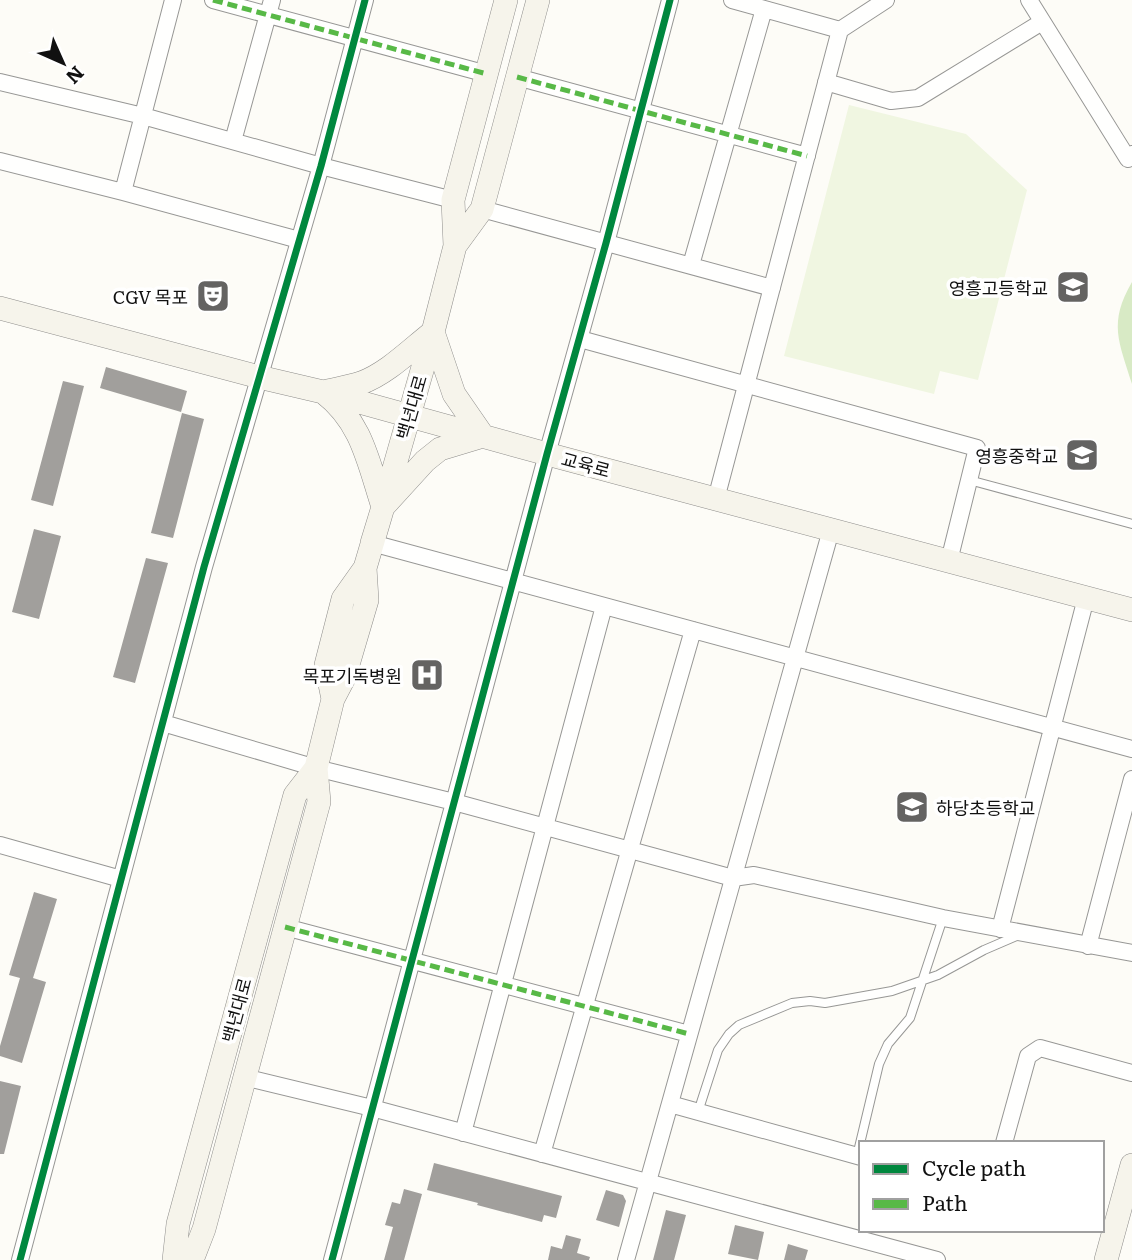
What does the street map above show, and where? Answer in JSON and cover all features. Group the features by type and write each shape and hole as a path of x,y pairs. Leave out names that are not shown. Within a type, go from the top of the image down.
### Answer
{"street":[{"path":"123,192 173,0"},
{"path":"213,0 270,7 355,38 487,74"},
{"path":"20,1260 205,562 321,166 365,0"},
{"name":"백년대로","path":"192,1260 204,1229 319,802 316,768 333,699 326,665 342,599 365,568 433,332 455,246 453,200 506,0"},
{"name":"백년대로","path":"455,246 482,209 538,0"},
{"path":"332,1260 670,0"},
{"path":"732,0 840,30"},
{"path":"716,499 840,30 886,0"},
{"path":"1029,0 1128,159 1132,153"},
{"path":"233,141 270,7"},
{"path":"691,265 764,9"},
{"path":"826,82 891,101 918,98 1042,22"},
{"path":"517,77 807,156"},
{"path":"0,82 143,116 453,200"},
{"path":"0,161 299,240"},
{"path":"482,209 772,288"},
{"name":"교육로","path":"0,308 259,377 323,391 547,454 1132,610"},
{"path":"433,332 454,394 484,436 440,449 425,461 383,506 350,418 323,391 361,383 374,377 433,332"},
{"path":"580,340 977,448 949,561"},
{"path":"626,1260 831,530"},
{"path":"372,543 1132,749"},
{"path":"1000,929 1086,598"},
{"path":"463,1133 604,606"},
{"path":"542,1154 693,630"},
{"path":"163,723 316,768 454,802 733,878 754,875 943,918 1132,953"},
{"name":"백년대로","path":"174,1260 178,1224 295,795 316,768"},
{"path":"1088,946 1132,779"},
{"path":"0,845 121,879"},
{"path":"285,927 689,1034"},
{"path":"1005,1141 1028,1056 1040,1048 1132,1073"},
{"path":"244,1077 372,1108 937,1260"},
{"path":"670,1104 859,1156"},
{"path":"1106,1260 1123,1231 1132,1165"}],"lane":[{"path":"969,480 1132,524"},
{"path":"862,1141 879,1064 888,1044 910,1018 943,918"},
{"path":"698,1112 718,1050 729,1034 739,1026 792,1003 825,1003 892,991 938,975 1023,933"}],"green space":[{"path":"849,105 966,134 1027,190 978,380 940,371 934,394 784,356"},
{"path":"1132,282 1132,384 1120,344 1118,321 1120,309"}],"building":[{"path":"106,367 187,391 181,412 100,388"},
{"path":"63,381 84,386 53,506 31,500"},
{"path":"182,413 204,419 173,538 151,533"},
{"path":"34,529 61,536 39,619 12,612"},
{"path":"146,558 168,563 135,683 113,677"},
{"path":"34,892 57,899 33,978 46,982 22,1063 0,1056 0,1046 20,978 9,975"},
{"path":"0,1081 21,1086 4,1154 0,1154"},
{"path":"434,1163 562,1196 556,1218 544,1215 542,1222 427,1190"},
{"path":"404,1189 422,1194 404,1260 384,1260 393,1227 385,1225 392,1202 400,1204"},
{"path":"606,1190 623,1195 626,1201 619,1227 596,1220"},
{"path":"666,1210 686,1215 674,1260 653,1260"},
{"path":"735,1225 764,1232 758,1260 728,1254"},
{"path":"566,1235 581,1239 577,1253 590,1257 589,1260 548,1260 551,1246 562,1249"},
{"path":"788,1244 808,1250 805,1260 784,1260"}],"marked path":[{"path":"213,0 487,74"},
{"path":"517,77 807,156"},
{"path":"285,927 689,1034"}],"cycle path":[{"path":"20,1260 204,567 321,166 365,0"},
{"path":"332,1260 670,0"}],"place":[{"name":"영흥고등학교","path":"1073,287"},
{"name":"CGV 목포","path":"213,296"},
{"name":"영흥중학교","path":"1082,455"},
{"name":"목포기독병원","path":"427,675"},
{"name":"하당초등학교","path":"912,807"}]}
